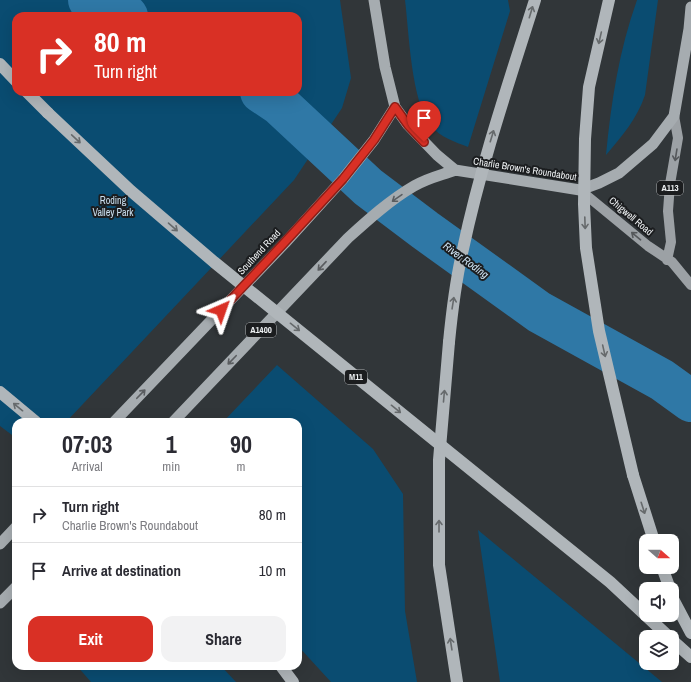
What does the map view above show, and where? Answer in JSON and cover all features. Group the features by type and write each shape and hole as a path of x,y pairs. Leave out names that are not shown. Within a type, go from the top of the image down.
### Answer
{"highway":[{"path":"374,0 385,67 395,107 408,125 424,142 455,170"},
{"path":"457,682 439,565 439,460 449,342 462,249 490,144 535,0"},
{"path":"609,0 589,87 585,139 584,204 586,248 599,331 632,475 652,534"},
{"name":"Charlie Brown's Roundabout","path":"455,170 580,190 619,174 653,144 674,116 689,29 691,7"},
{"path":"0,64 12,76"},
{"name":"M11","path":"32,96 131,191 214,262 610,582 661,630"},
{"name":"Southend Road","path":"118,418 343,179 374,140 395,107"},
{"name":"A1400","path":"177,418 348,238 379,211 415,185 455,170"},
{"path":"0,392 31,418"},
{"path":"0,544 12,531"},
{"path":"0,603 12,591"},
{"path":"679,610 691,633"},
{"path":"679,646 691,657"},
{"path":"284,670 293,682"}],"main road":[{"name":"Chigwell Road","path":"667,260 671,242 668,211 670,184 678,138 674,116"},
{"name":"Chigwell Road","path":"580,190 648,246 672,262 691,285"}],"green space":[{"name":"Roding Valley Park","path":"0,0 340,0 351,78 342,108 294,180 70,418 12,418 12,435 0,426"},
{"path":"405,0 508,0 510,11 468,147 448,139 439,133 431,126 424,115 419,101 412,66"},
{"path":"637,0 658,0 645,95 633,120 606,155 610,116 621,57 625,38"},
{"path":"277,365 373,449 403,494 405,611 417,682 331,682 302,650 302,418 227,418"},
{"path":"478,530 639,663 639,670 647,670 662,682 500,682"},
{"path":"80,670 225,670 236,682 91,682"}],"waterway":[{"name":"River Roding","path":"89,0 118,12"},
{"name":"River Roding","path":"267,96 279,104 368,187 425,230 539,312 662,380 691,401"}],"route":[{"path":"221,310 343,179 374,140 395,107 408,125 424,142"}]}
